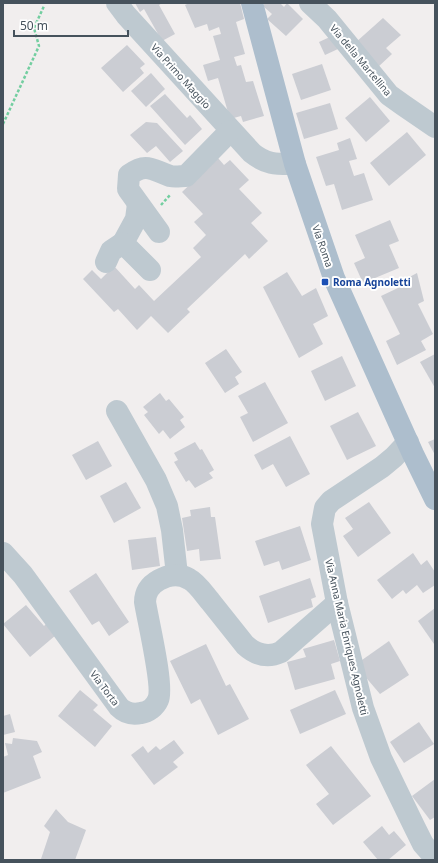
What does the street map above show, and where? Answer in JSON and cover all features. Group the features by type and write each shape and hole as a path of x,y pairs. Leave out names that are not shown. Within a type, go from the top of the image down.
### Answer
{"main road":[{"name":"Via Roma","path":"252,3 295,164 334,278 435,499"}],"street":[{"name":"Via Primo Maggio","path":"117,3 131,21 230,131 259,159 272,164 295,164"},
{"name":"Via della Martellina","path":"310,3 327,19 389,95 435,126"},
{"path":"159,232 128,189 129,175 138,168 150,168 172,176 186,176 230,131"},
{"path":"106,262 111,251 124,243 136,219 138,204"},
{"path":"124,243 150,270"},
{"path":"117,411 156,480 167,506 172,530 177,575 188,578 199,587 245,645 258,654 275,655 281,652 338,602"},
{"name":"Via Anna Maria Enriques Agnoletti","path":"408,442 394,457 331,501 325,508 322,524 338,602 363,708 370,730 381,758 423,844 435,855"},
{"name":"Via Torta","path":"3,553 23,575 119,707 128,714 136,714 147,711 155,705 158,700 160,690 145,598 149,588 154,583 165,577 177,575"}],"path":[{"path":"3,124 38,46 34,28 44,6"}],"building":[{"path":"135,3 162,3 159,5 175,34 162,41 144,9 140,12"},
{"path":"189,3 240,3 244,19 236,22 245,54 234,57 237,66 241,65 246,82 253,81 264,116 243,122 241,116 230,119 218,78 208,81 203,65 220,60 213,36 221,34 219,27 209,31 207,24 195,28 185,5"},
{"path":"265,3 280,3 284,7 287,3 303,19 286,36 267,19 272,14 263,6"},
{"path":"383,18 401,35 386,48 392,54 378,67 355,43"},
{"path":"332,36 338,49 325,55 319,42"},
{"path":"127,45 145,64 140,68 144,73 123,92 101,68"},
{"path":"322,64 331,90 301,100 292,74"},
{"path":"151,73 165,89 146,107 131,91"},
{"path":"165,94 187,118 190,115 202,129 185,145 150,106"},
{"path":"370,97 390,121 366,142 345,118"},
{"path":"330,103 338,129 304,139 296,113"},
{"path":"146,122 157,123 183,151 170,162 156,146 147,153 130,135"},
{"path":"407,132 426,155 389,186 370,163"},
{"path":"350,138 357,159 349,161 354,176 364,173 373,200 342,210 334,184 326,186 316,157 339,150 337,143"},
{"path":"218,158 224,165 230,160 249,180 239,189 262,213 251,223 268,241 249,259 245,254 187,309 190,312 168,333 151,316 137,330 118,309 114,312 83,279 92,270 101,279 114,266 135,289 139,285 154,301 201,257 193,248 206,235 194,222 203,214 182,192"},
{"path":"390,220 399,241 389,245 399,268 363,283 354,263 365,258 355,235"},
{"path":"287,272 302,296 316,288 328,316 313,324 323,344 299,358 263,287"},
{"path":"417,273 424,301 418,304 433,334 421,341 426,350 397,365 386,341 400,334 381,296 400,287 398,283"},
{"path":"226,349 242,372 235,377 239,384 225,393 205,363"},
{"path":"435,354 435,388 420,362"},
{"path":"342,356 356,386 325,401 311,371"},
{"path":"265,382 288,423 253,442 240,417 248,413 238,396"},
{"path":"160,393 166,401 169,399 184,417 180,420 185,427 170,439 163,430 159,434 144,415 148,412 143,407"},
{"path":"358,412 376,446 347,460 330,426"},
{"path":"290,436 310,474 286,487 273,464 262,470 254,455"},
{"path":"435,439 435,455 428,442"},
{"path":"98,441 112,466 86,480 72,455"},
{"path":"195,442 200,450 202,449 214,470 209,473 213,478 195,488 189,480 186,482 174,462 178,460 174,453"},
{"path":"126,482 141,508 114,523 100,496"},
{"path":"369,502 391,533 358,557 343,536 353,529 345,518"},
{"path":"210,507 211,517 215,517 221,559 200,561 199,549 187,551 182,518 191,516 190,510"},
{"path":"300,526 311,560 282,570 279,561 264,566 255,541"},
{"path":"156,537 160,566 132,570 128,540"},
{"path":"413,553 421,565 427,560 435,572 435,585 423,593 417,585 406,594 403,590 392,599 377,580"},
{"path":"96,573 129,622 109,636 99,621 92,625 69,591"},
{"path":"310,578 316,597 311,599 313,607 268,623 259,596"},
{"path":"26,605 44,626 46,624 56,635 30,657 3,624"},
{"path":"435,608 435,643 434,644 418,621"},
{"path":"334,640 340,661 331,664 335,679 295,690 287,662 306,657 303,649"},
{"path":"389,641 409,675 380,694 363,674 362,660"},
{"path":"206,644 226,686 230,684 249,719 218,735 200,699 191,704 170,661"},
{"path":"80,690 98,705 93,710 112,726 95,747 58,716"},
{"path":"335,690 346,714 300,734 290,710"},
{"path":"10,714 15,732 3,735 3,716"},
{"path":"419,722 434,744 404,763 390,742"},
{"path":"13,738 37,741 42,752 33,756 41,778 3,793 3,757 8,755 5,743 12,744"},
{"path":"174,740 184,753 173,762 178,767 154,785 131,755 143,746 148,753 156,746 160,750"},
{"path":"331,746 371,796 333,825 316,804 329,794 306,765"},
{"path":"435,779 435,817 430,820 412,796"},
{"path":"56,809 68,822 86,830 75,860 41,859 50,832 44,826"},
{"path":"382,826 389,835 394,831 406,845 388,860 378,860 363,842"}],"place":[{"name":"Roma Agnoletti","path":"325,282"}]}
